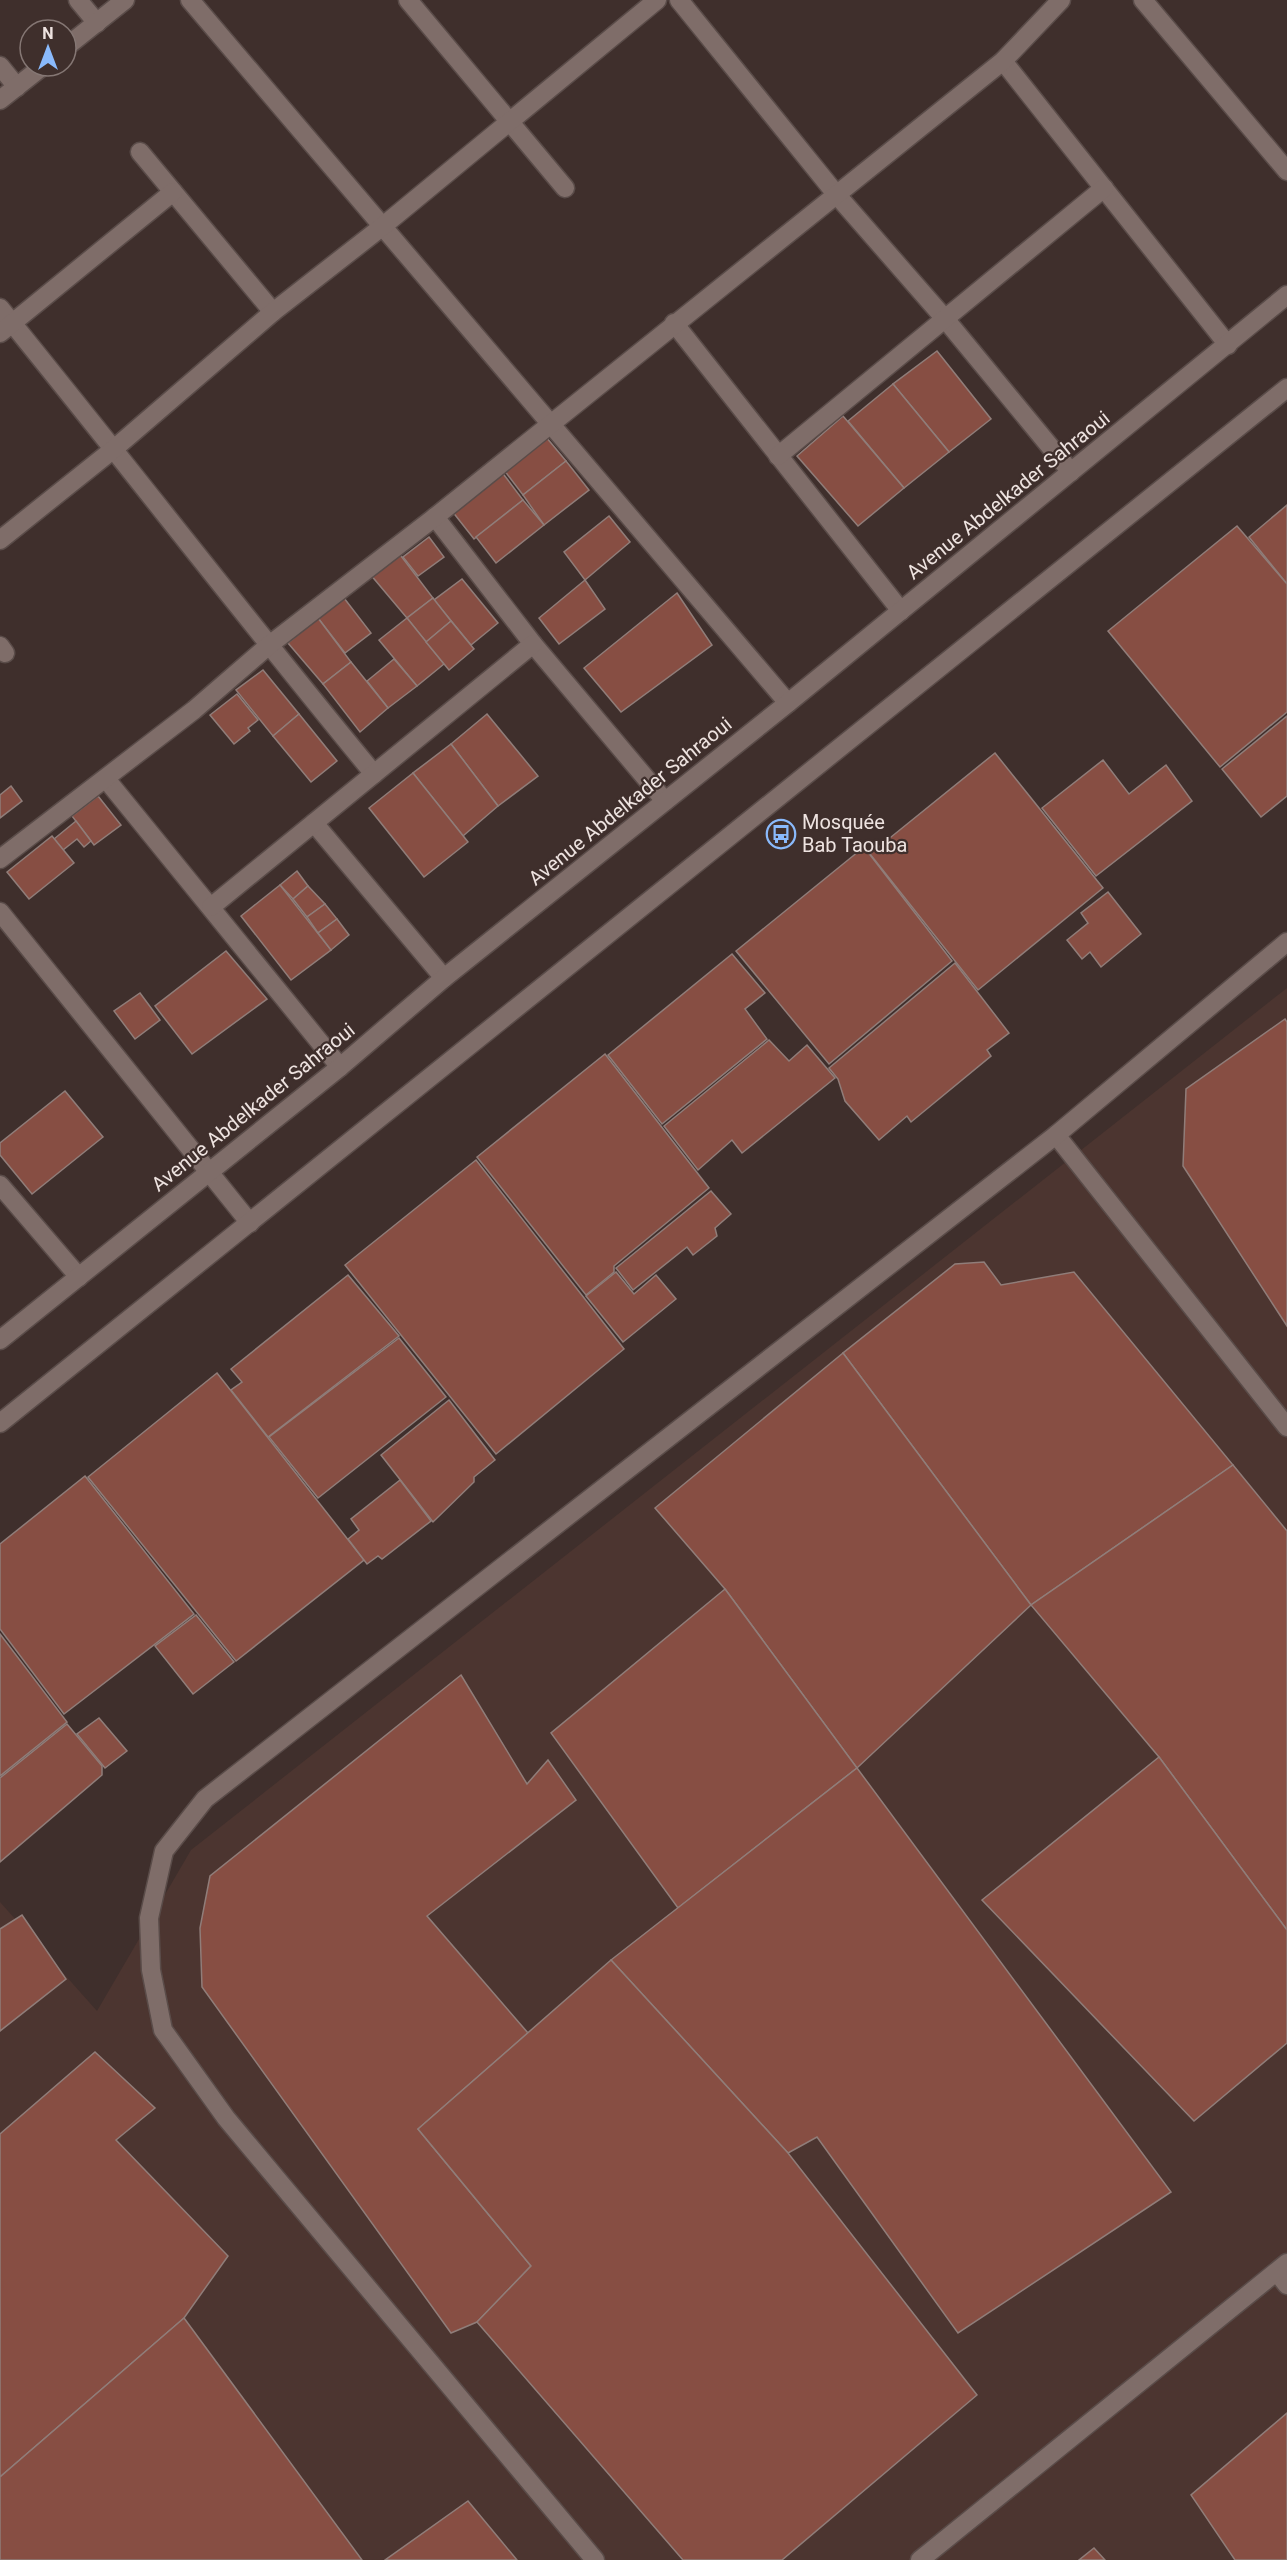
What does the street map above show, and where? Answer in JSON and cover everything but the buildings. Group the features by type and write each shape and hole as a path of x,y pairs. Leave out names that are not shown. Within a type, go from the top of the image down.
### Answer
{"street":[{"path":"78,0 97,23"},
{"path":"78,38 125,0"},
{"path":"190,0 788,703"},
{"path":"409,0 565,188"},
{"path":"0,540 115,448 273,312 383,226 657,0"},
{"path":"679,0 836,194 946,320 1071,472"},
{"path":"0,860 194,710 268,646 435,516 1003,61 1061,0"},
{"path":"1143,0 1287,171"},
{"path":"1003,61 1228,345"},
{"path":"0,66 17,87"},
{"path":"0,100 28,78"},
{"path":"140,152 273,312"},
{"path":"778,456 1104,188"},
{"path":"6,328 173,192"},
{"name":"Avenue Abdelkader Sahraoui","path":"0,1340 340,1067 444,978 788,703 1287,295"},
{"path":"0,309 6,328 115,448 268,646 374,774"},
{"path":"674,323 901,610"},
{"path":"0,1424 806,772 1287,388"},
{"path":"435,516 533,644 665,801"},
{"path":"211,907 533,644"},
{"path":"106,778 340,1067"},
{"path":"314,823 444,978"},
{"path":"0,912 250,1223"},
{"path":"595,2560 226,2118 163,2030 151,1970 149,1918 164,1851 205,1799 1056,1135 1287,942"},
{"path":"1056,1135 1287,1427"},
{"path":"0,1185 79,1277"},
{"path":"920,2560 1284,2273"}],"shaded area":[{"path":"1287,988 1287,2560 0,2560 0,1902 97,2011 191,1850"}],"place":[{"name":"Mosquée Bab Taouba","path":"781,834"}]}
